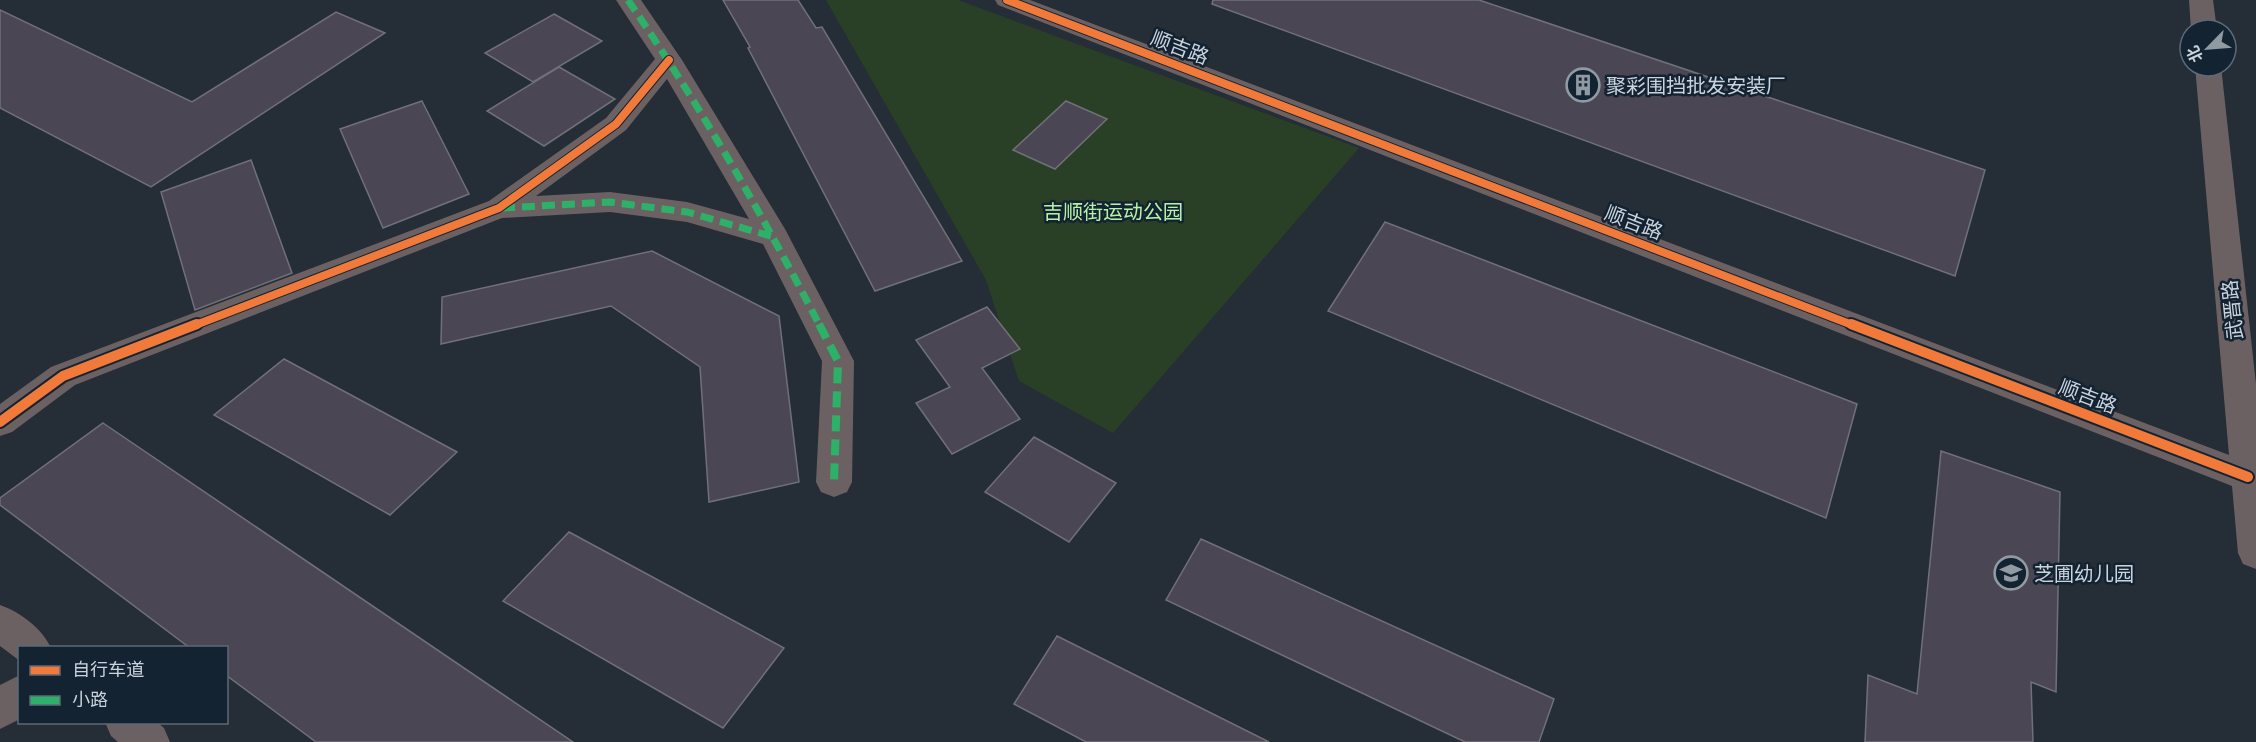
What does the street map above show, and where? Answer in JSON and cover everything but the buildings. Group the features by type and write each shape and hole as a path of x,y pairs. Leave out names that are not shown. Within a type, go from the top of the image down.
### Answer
{"street":[{"path":"628,0 669,60 774,237 838,361 834,482"},
{"name":"顺吉路","path":"1007,0 2248,477"},
{"path":"2201,0 2203,18"},
{"path":"0,422 63,376 499,208 616,124 669,60"},
{"name":"武晋路","path":"2209,78 2256,553"},
{"path":"499,208 610,202 687,213 774,237"},
{"path":"0,622 30,646"},
{"path":"0,710 18,696"},
{"path":"126,724 149,742"}],"green space":[{"name":"吉顺街运动公园","path":"826,0 958,0 1359,148 1113,433 1019,381 986,280"}],"marked path":[{"path":"628,0 669,60 774,237 838,361 834,482"},
{"path":"502,208 610,202 687,212 774,237"}],"cycle path":[{"path":"1007,0 2248,477"},
{"path":"0,422 63,376 499,208 616,124 669,60"}],"place":[{"name":"聚彩围挡批发安装厂","path":"1583,85"},
{"name":"芝圃幼儿园","path":"2011,573"}]}
